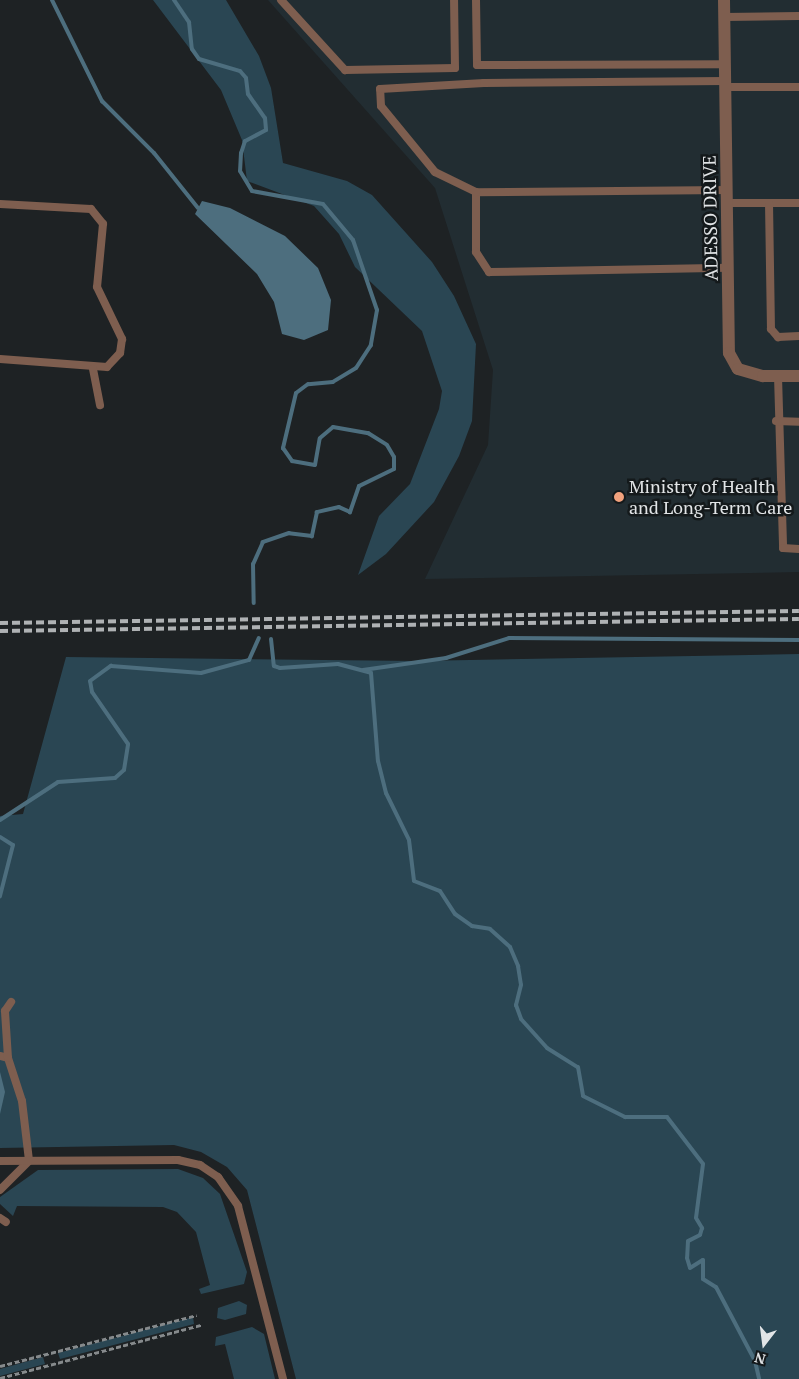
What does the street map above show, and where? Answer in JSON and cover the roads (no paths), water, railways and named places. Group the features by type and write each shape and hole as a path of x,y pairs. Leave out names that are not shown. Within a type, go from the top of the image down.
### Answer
{"street":[{"name":"ADESSO DRIVE","path":"724,0 728,268 732,364 752,374 799,376"}],"lane":[{"path":"281,0 345,70 455,68 454,0"},
{"path":"476,0 477,65 726,64"},
{"path":"724,17 799,16"},
{"path":"727,190 476,192 435,172 381,106 380,89 484,83 799,86"},
{"path":"476,192 476,252 489,272 728,268"},
{"path":"727,203 799,203"},
{"path":"769,203 771,329 778,337 799,336"},
{"path":"0,204 91,209 103,224 97,288 122,338 120,353 107,367 93,368 0,359"},
{"path":"93,368 100,405"},
{"path":"778,376 776,421 783,548 799,549"},
{"path":"776,421 799,422"},
{"path":"11,1002 5,1011 4,1057 22,1101 29,1161"},
{"path":"0,1161 178,1160 200,1166 218,1177 238,1206 283,1379"},
{"path":"0,1190 29,1161"}],"waterway":[{"path":"52,0 102,101 154,153 198,208"},
{"path":"174,0 189,22 192,49 199,59 240,71 246,78 248,94 265,118 266,130 245,141 241,153 240,171 252,191 323,204 353,240 377,310 371,345 356,368 333,382 308,384 296,393 283,448 292,461 315,465 320,438 333,427 368,433 387,445 394,457 394,469 359,486 350,512 339,507 317,512 312,536 289,533 263,542 253,564 254,603"},
{"path":"0,820 58,782 115,778 124,770 128,744 92,692 90,681 111,666 201,673 249,660 259,638"},
{"path":"363,670 446,658 509,638 799,640"},
{"path":"271,639 274,666 280,668 338,664 371,673 378,761 386,793 409,840 414,881 440,891 455,914 472,926 490,929 510,947 518,966 521,985 516,1005 521,1019 547,1048 578,1067 583,1096 625,1117 667,1117 703,1164 696,1218 702,1228 700,1235 688,1241 687,1258 690,1268 703,1260 703,1279 716,1287 755,1361 759,1379"},
{"path":"0,837 13,845 0,896"}],"railway":[{"path":"0,623 799,611"},
{"path":"0,631 799,619"}],"place":[{"name":"Ministry of Health and Long-Term Care","path":"619,497"}]}
